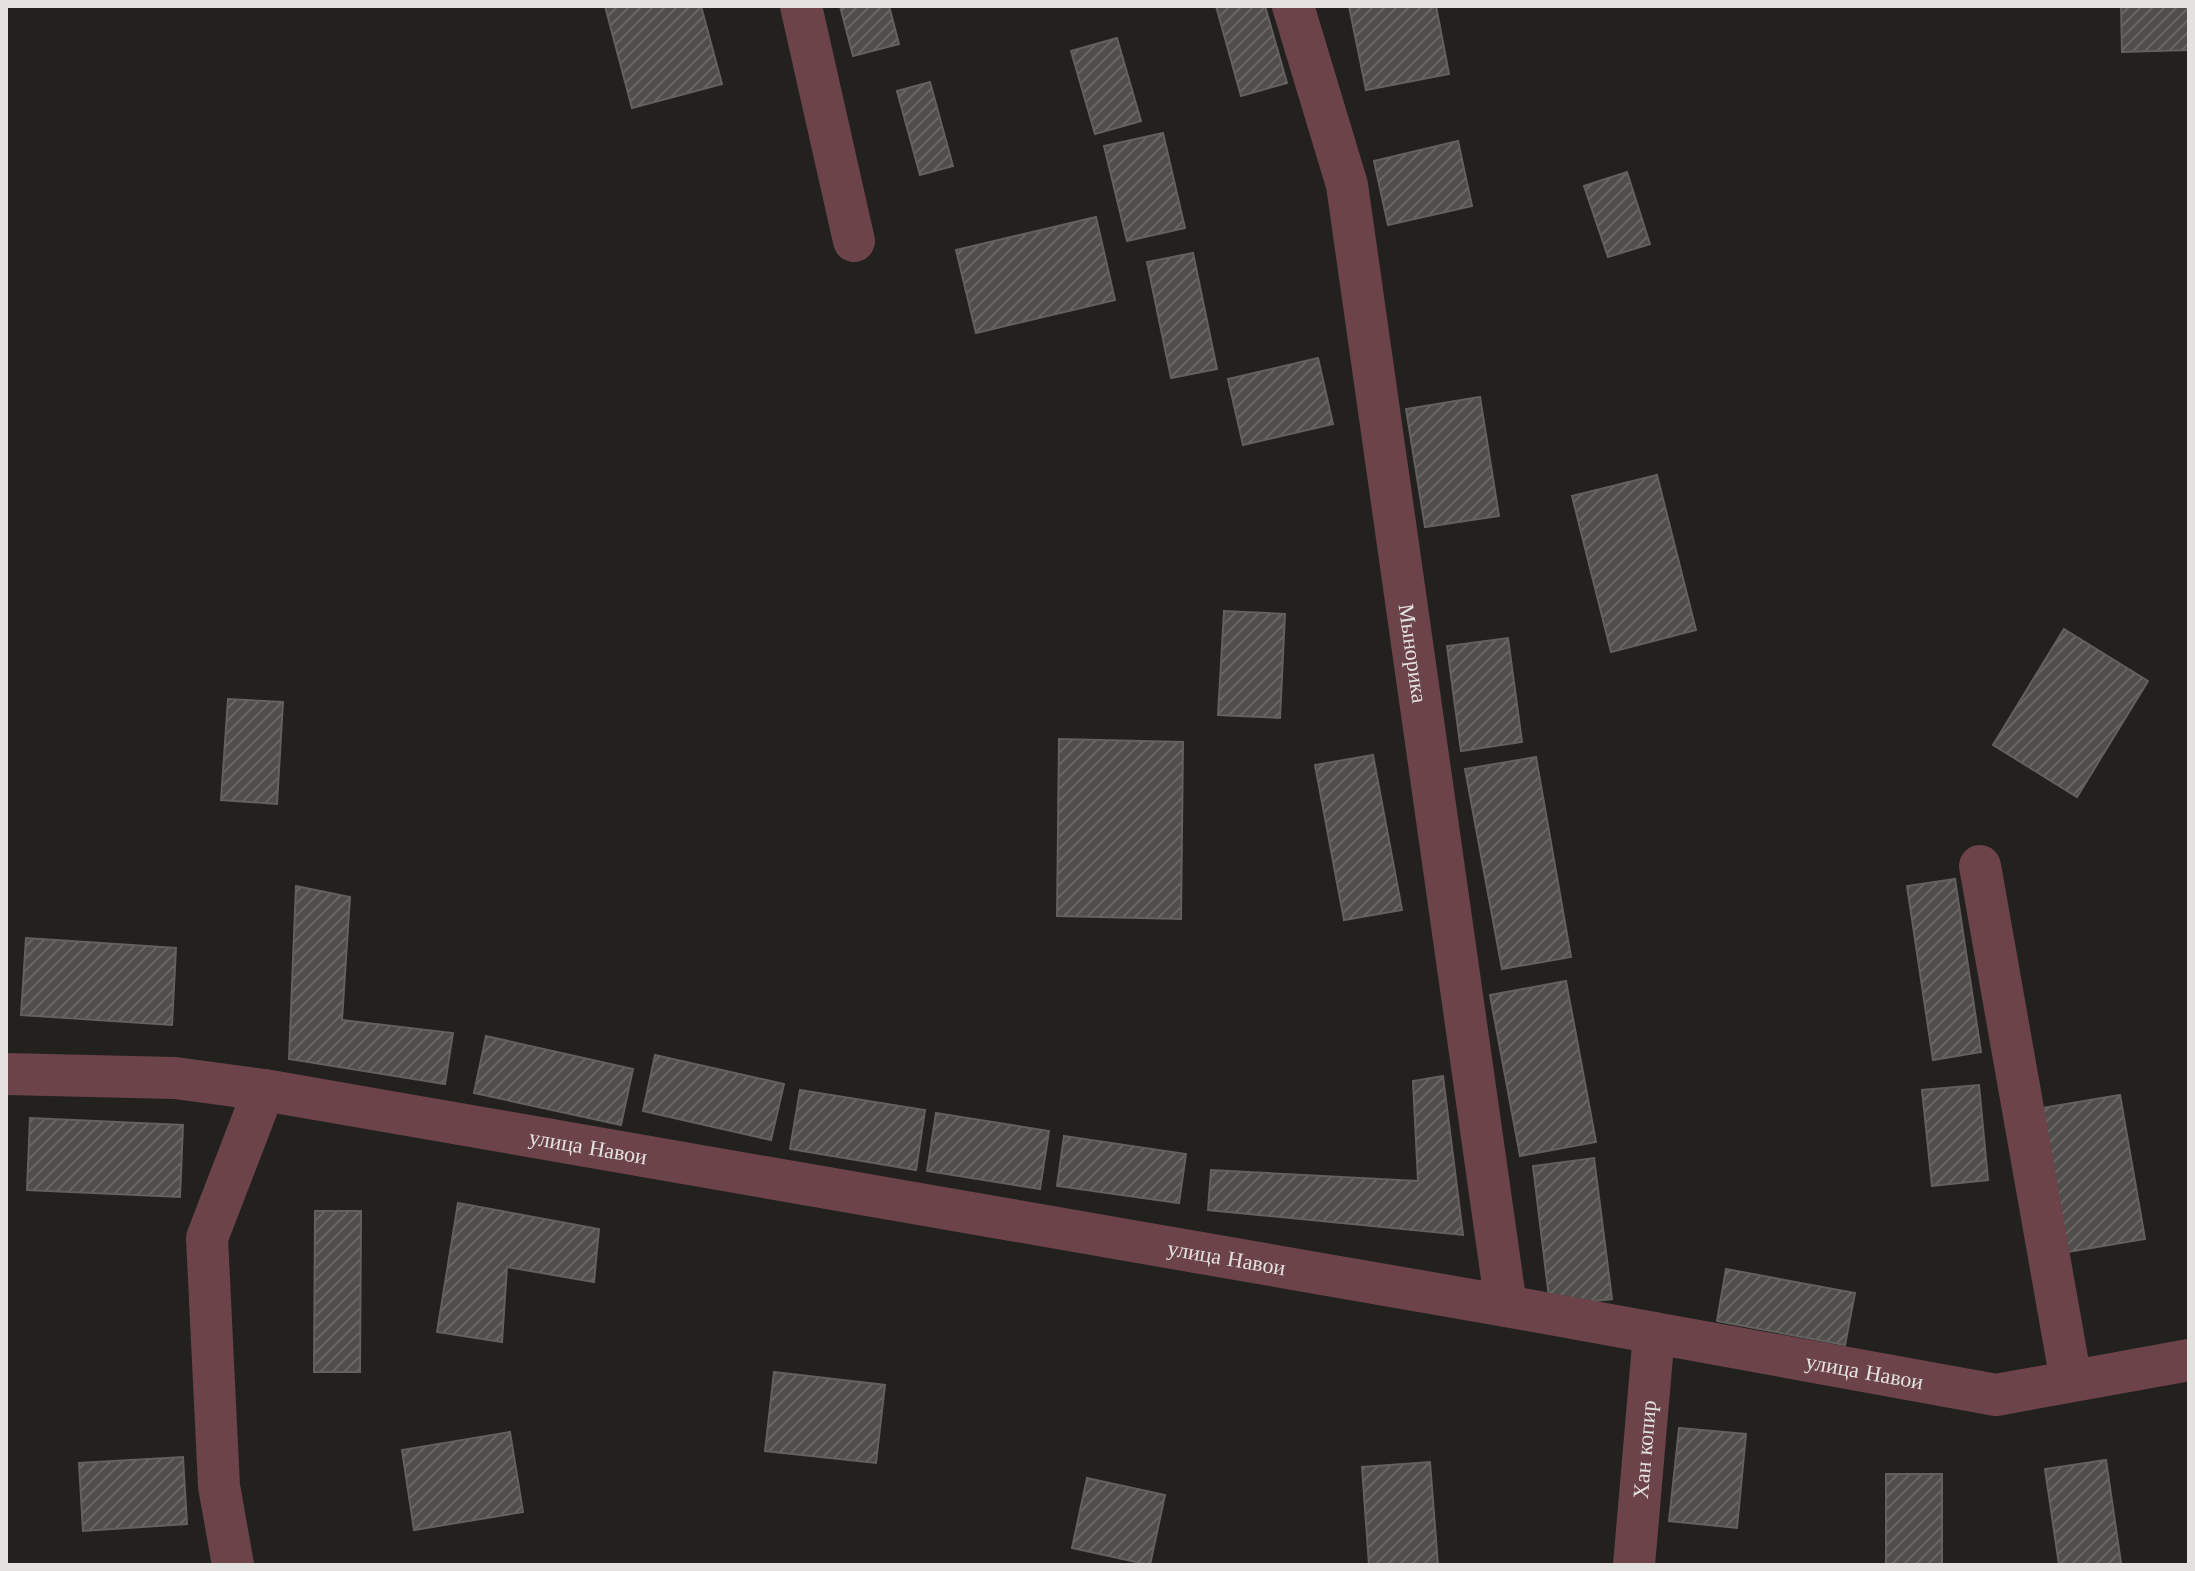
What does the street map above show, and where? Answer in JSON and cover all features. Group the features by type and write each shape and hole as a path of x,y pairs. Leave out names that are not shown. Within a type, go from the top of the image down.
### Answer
{"street":[{"path":"801,6 854,241"},
{"name":"Мынорика","path":"1293,6 1347,185 1506,1306"},
{"path":"1980,866 2071,1381"},
{"name":"улица Навои","path":"6,1074 175,1078 264,1090 1506,1306 1996,1395 2189,1360"},
{"path":"233,1565 219,1486 207,1238 264,1090"},
{"name":"Хан копир","path":"1634,1565 1654,1333"}],"building":[{"path":"605,6 701,6 722,84 632,108"},
{"path":"840,6 889,6 899,44 853,56"},
{"path":"1216,6 1265,6 1287,83 1241,96"},
{"path":"1349,6 1436,6 1449,74 1366,90"},
{"path":"2121,6 2189,6 2189,50 2122,52"},
{"path":"1117,38 1141,121 1095,134 1071,51"},
{"path":"930,82 953,166 920,175 897,91"},
{"path":"1163,133 1185,228 1127,241 1104,146"},
{"path":"1458,141 1472,206 1388,225 1374,161"},
{"path":"1627,172 1650,244 1608,257 1584,186"},
{"path":"1096,217 1115,300 976,333 956,250"},
{"path":"1193,253 1217,369 1171,378 1147,262"},
{"path":"1318,358 1333,424 1243,445 1228,379"},
{"path":"1480,397 1499,516 1425,527 1406,409"},
{"path":"1657,475 1696,630 1611,652 1572,496"},
{"path":"1224,611 1285,614 1280,718 1218,715"},
{"path":"2064,629 2148,681 2077,797 1993,745"},
{"path":"1508,638 1522,742 1461,751 1447,646"},
{"path":"228,699 283,702 277,804 221,800"},
{"path":"1059,739 1183,742 1181,919 1057,916"},
{"path":"1373,755 1402,910 1344,920 1315,765"},
{"path":"1536,757 1571,957 1502,969 1465,769"},
{"path":"1955,879 1981,1052 1933,1060 1907,886"},
{"path":"296,886 350,897 342,1020 453,1033 445,1084 289,1059"},
{"path":"26,938 176,948 172,1025 21,1015"},
{"path":"1566,981 1596,1142 1520,1156 1490,995"},
{"path":"486,1036 633,1069 621,1125 474,1093"},
{"path":"655,1055 784,1084 771,1140 643,1111"},
{"path":"1443,1076 1463,1235 1208,1210 1211,1170 1418,1181 1413,1081"},
{"path":"1979,1085 1988,1180 1932,1186 1922,1090"},
{"path":"800,1090 925,1110 916,1170 790,1149"},
{"path":"2120,1095 2145,1239 2067,1252 2042,1108"},
{"path":"936,1113 1049,1131 1040,1189 927,1171"},
{"path":"30,1118 183,1125 180,1197 27,1190"},
{"path":"1064,1136 1186,1154 1179,1203 1057,1186"},
{"path":"1594,1158 1612,1299 1550,1306 1533,1166"},
{"path":"458,1203 599,1229 594,1282 507,1267 502,1342 437,1332"},
{"path":"315,1211 361,1211 360,1372 314,1372"},
{"path":"1726,1269 1855,1293 1845,1345 1717,1321"},
{"path":"774,1372 885,1385 876,1463 765,1451"},
{"path":"1679,1428 1746,1434 1737,1528 1669,1521"},
{"path":"510,1432 523,1512 414,1530 402,1450"},
{"path":"183,1457 187,1524 83,1531 79,1463"},
{"path":"2106,1460 2121,1563 2059,1565 2045,1469"},
{"path":"1430,1462 1438,1565 1369,1565 1362,1467"},
{"path":"1886,1474 1942,1474 1942,1565 1886,1565"},
{"path":"1087,1478 1165,1495 1150,1565 1072,1548"}]}
